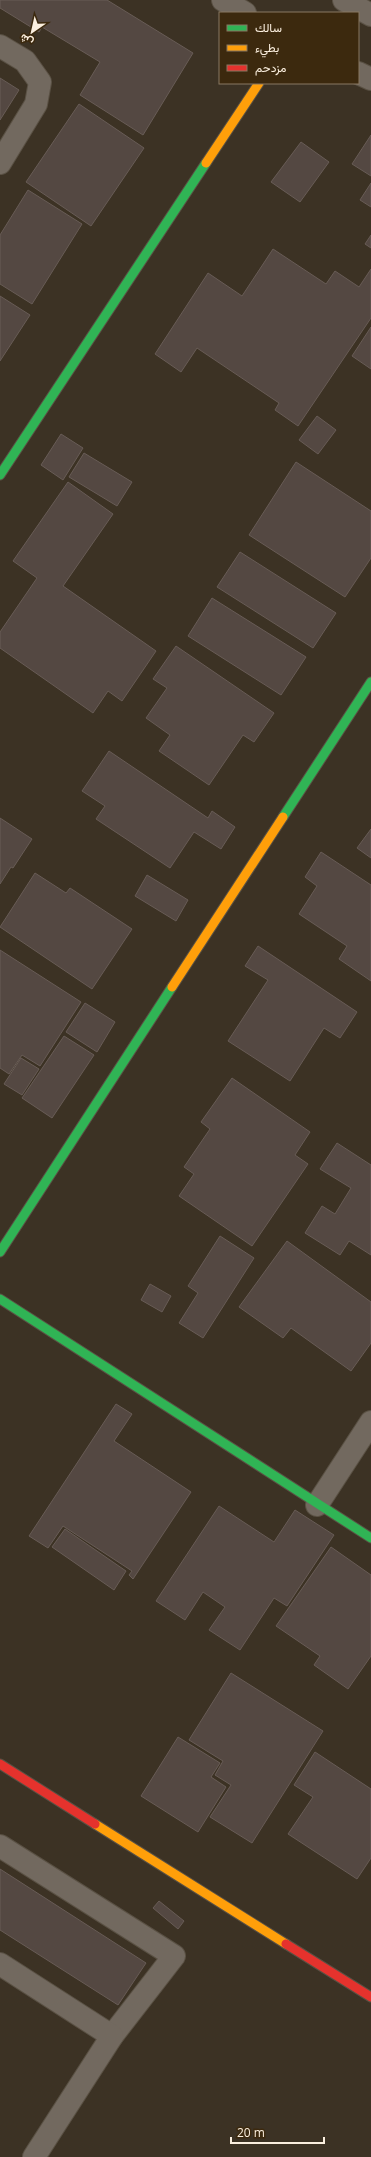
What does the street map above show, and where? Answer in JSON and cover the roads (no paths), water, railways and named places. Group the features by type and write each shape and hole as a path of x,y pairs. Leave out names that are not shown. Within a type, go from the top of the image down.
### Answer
{"street":[{"path":"223,0 243,12"},
{"path":"344,0 371,15"},
{"path":"0,46 25,61 40,82 36,104 0,163"},
{"path":"359,73 371,79"},
{"path":"0,475 258,84"},
{"path":"0,1252 371,682"},
{"path":"0,1299 317,1505 371,1538"},
{"path":"317,1505 371,1422"},
{"path":"0,1764 371,1997"},
{"path":"0,1846 174,1956 112,2036 34,2157"},
{"path":"3,1972 112,2036"}]}
